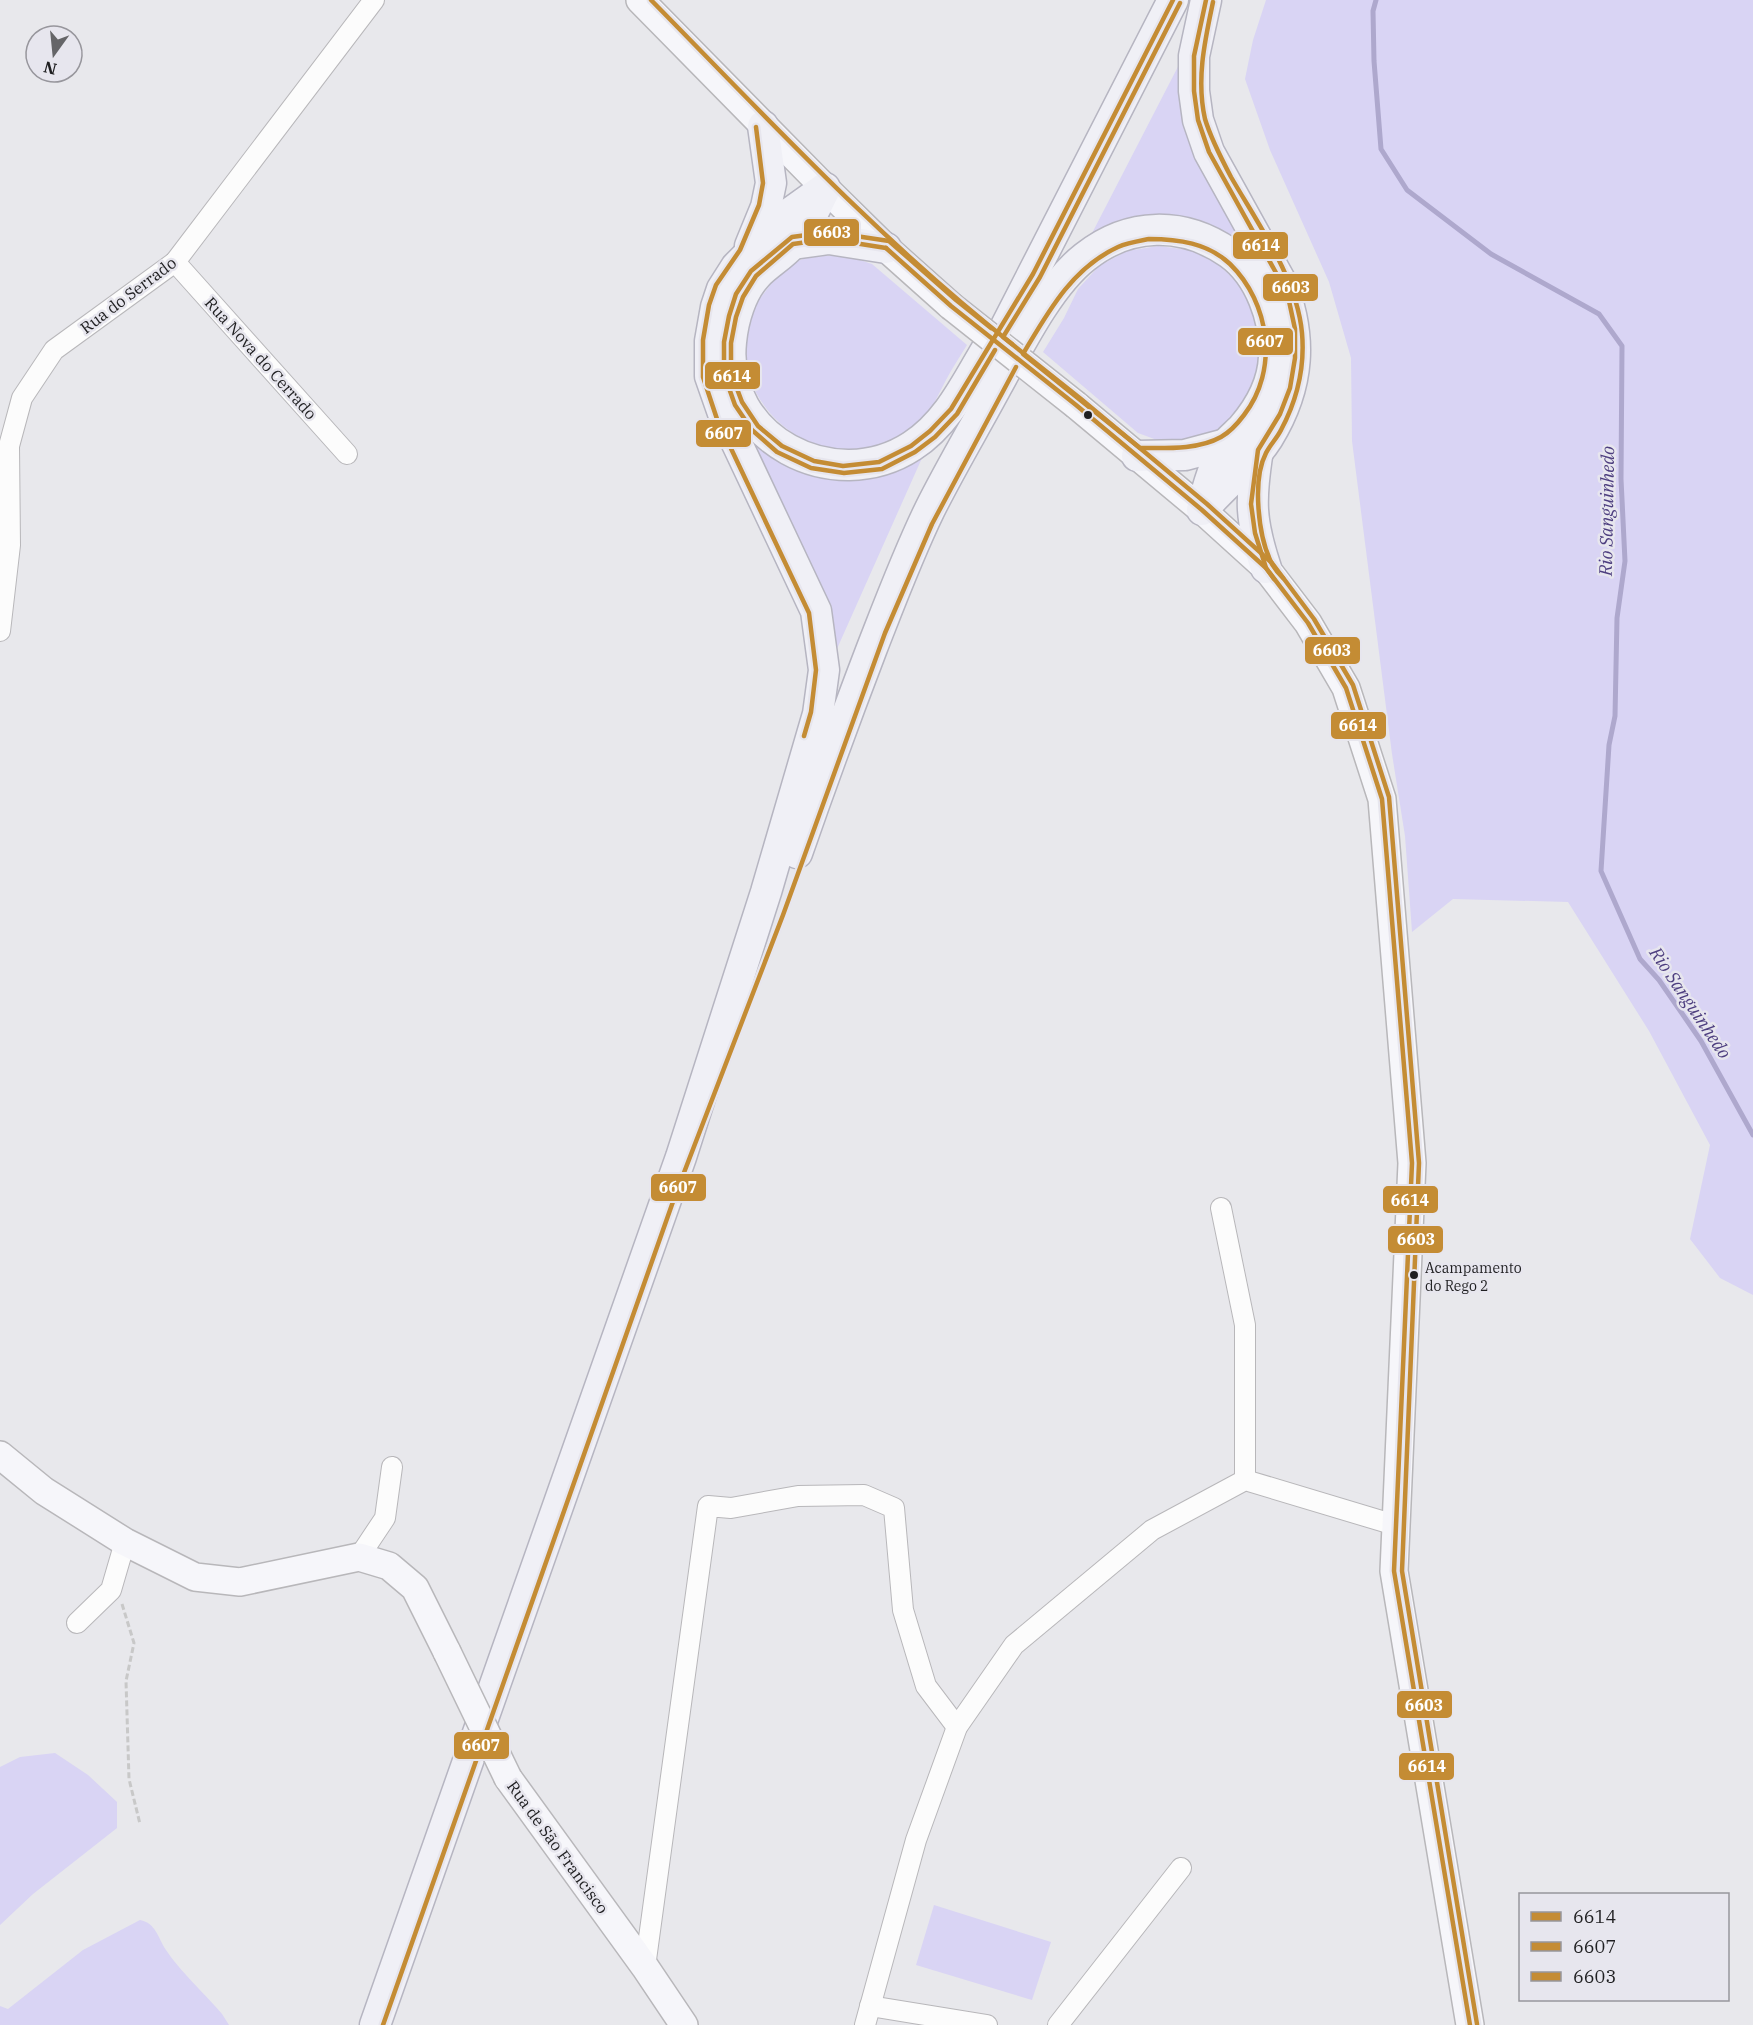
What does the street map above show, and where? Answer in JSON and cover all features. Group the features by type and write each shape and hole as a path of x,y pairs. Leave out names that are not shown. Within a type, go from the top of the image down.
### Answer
{"main road":[{"path":"766,892 847,669 916,504 1173,0"},
{"path":"1030,328 1050,275 1192,0"},
{"path":"1202,510 1258,450 1276,422 1290,388 1295,358 1295,329 1289,301 1280,280 1209,152 1198,120 1194,91 1194,56 1206,0"},
{"path":"652,5 763,126 886,248 951,306 1076,405 1202,510 1266,568 1308,623 1346,688 1382,799 1412,1163 1395,1525 1395,1572 1470,2025"},
{"path":"747,254 765,207 771,183 763,126"},
{"path":"825,188 806,226 793,244 756,276 743,297 731,343 731,373 742,402 758,426 782,446 814,461 843,466 879,462 911,446 930,432 951,409 1033,274"},
{"path":"375,2025 681,1157 766,892 818,714 824,670 816,611 724,416 710,376 710,341 722,289 736,267 790,213 825,188"},
{"path":"681,1157 777,908 839,734 889,604 930,510 1030,328 1068,272 1086,256 1115,238 1141,231 1174,230 1204,238 1232,254 1250,275 1266,302 1273,328 1274,357 1270,381 1257,409 1242,429 1226,444 1208,482 1202,510"},
{"path":"793,244 829,239 886,248"},
{"path":"1137,456 1185,455 1226,444"},
{"path":"1258,450 1251,504 1254,533 1266,568"},
{"name":"Rua de São Francisco","path":"0,1455 44,1491 125,1542 195,1576 240,1582 359,1557 389,1566 415,1588 508,1778 645,1967 684,2025"}],"street":[{"name":"Rua do Serrado","path":"0,631 10,545 9,446 22,398 54,350 175,262 374,0"},
{"name":"Rua Nova do Cerrado","path":"175,262 347,454"},
{"path":"1221,1208 1245,1325 1245,1480"},
{"path":"359,1557 385,1518 392,1467"},
{"path":"987,2025 868,2015 916,1840 957,1727 1014,1645 1152,1530 1245,1480 1395,1525"},
{"path":"645,1967 708,1506 731,1508 798,1496 864,1495 894,1508 903,1610 926,1686 957,1727"},
{"path":"77,1623 111,1590 125,1542"},
{"path":"1058,2025 1181,1868"}],"path":[{"path":"111,1590 122,1605 134,1643 126,1681 129,1779 140,1824"}],"shaded area":[{"path":"1266,0 1753,0 1753,1295 1720,1278 1690,1239 1710,1145 1649,1031 1568,902 1453,899 1412,932 1405,836 1392,754 1352,441 1351,358 1329,282 1270,150 1245,79 1253,40"},
{"path":"1184,55 1257,254 1219,231 1088,241"},
{"path":"1158,246 1190,250 1218,264 1244,289 1261,316 1260,385 1237,417 1211,437 1176,443 1157,440 1138,433 1043,352 1064,318 1078,289 1099,266 1127,251"},
{"path":"834,255 872,264 967,345 922,421 910,432 878,447 846,450 815,444 788,429 766,407 751,380 745,348 750,314 754,306 776,279 793,264 806,258"},
{"path":"742,423 832,477 881,477 922,458 836,651"},
{"path":"55,1753 88,1775 117,1802 117,1828 33,1894 0,1925 0,1767 20,1757"},
{"path":"934,1905 1051,1942 1032,2000 916,1965"},
{"path":"140,1920 150,1924 171,1958 222,2014 229,2025 0,2025 0,2006 8,2009 83,1950"}],"waterway":[{"name":"Rio Sanguinhedo","path":"1376,0 1373,11 1374,61 1381,149 1407,190 1491,254 1599,314 1622,346 1621,479 1625,561 1617,618 1615,716 1609,745 1601,871 1640,959 1659,980 1701,1041 1753,1135"}],"transit line":[{"name":"6607","path":"651,0 871,221 917,264 1012,344"},
{"name":"6614","path":"886,248 829,239 793,244 756,276 743,297 736,317 731,343 731,373 742,402 758,426 782,446 814,461 843,466 879,462 911,446 930,431 951,409 1033,274 1173,0"},
{"name":"6614","path":"1206,0 1194,56 1194,91 1198,120 1209,152 1280,280 1289,301 1295,329 1295,358 1290,388 1280,414 1258,450 1251,504 1255,533 1266,568 1308,623 1346,688 1382,799 1412,1163 1394,1571 1470,2025"},
{"name":"6603","path":"1213,2 1201,74 1205,119 1227,170 1275,252 1293,292 1302,333 1299,383 1281,430 1266,453 1259,478 1258,508 1263,539 1272,564 1283,578"},
{"name":"6603","path":"1180,3 1040,277 1003,337 1207,504 1272,563 1314,619 1353,685 1389,797 1419,1163 1402,1571 1477,2024"},
{"name":"6607","path":"756,127 763,183 759,205 740,250 716,285 709,305 703,340 703,377 717,419 809,613 816,670 811,712 804,736"},
{"name":"6603","path":"991,328 889,241 829,232 792,237 751,271 736,294 724,342 724,374 735,405 752,430 777,452 811,468 844,473 882,469 915,452 935,437 957,414 995,350"},
{"name":"6607","path":"1149,239 1192,244 1221,257 1244,280 1261,317 1265,337 1265,358 1262,378 1255,397 1231,430 1221,437 1202,444 1140,448 1023,354 1052,307 1074,279 1087,267 1118,247 1149,239"},
{"name":"6614","path":"886,248 951,306 1076,405 1202,510 1266,568 1274,579"},
{"name":"6607","path":"383,2025 675,1196 783,915 885,633 932,524 1016,367"}],"place":[{"name":"Acampamento do Rego 2","path":"1414,1275"}]}
